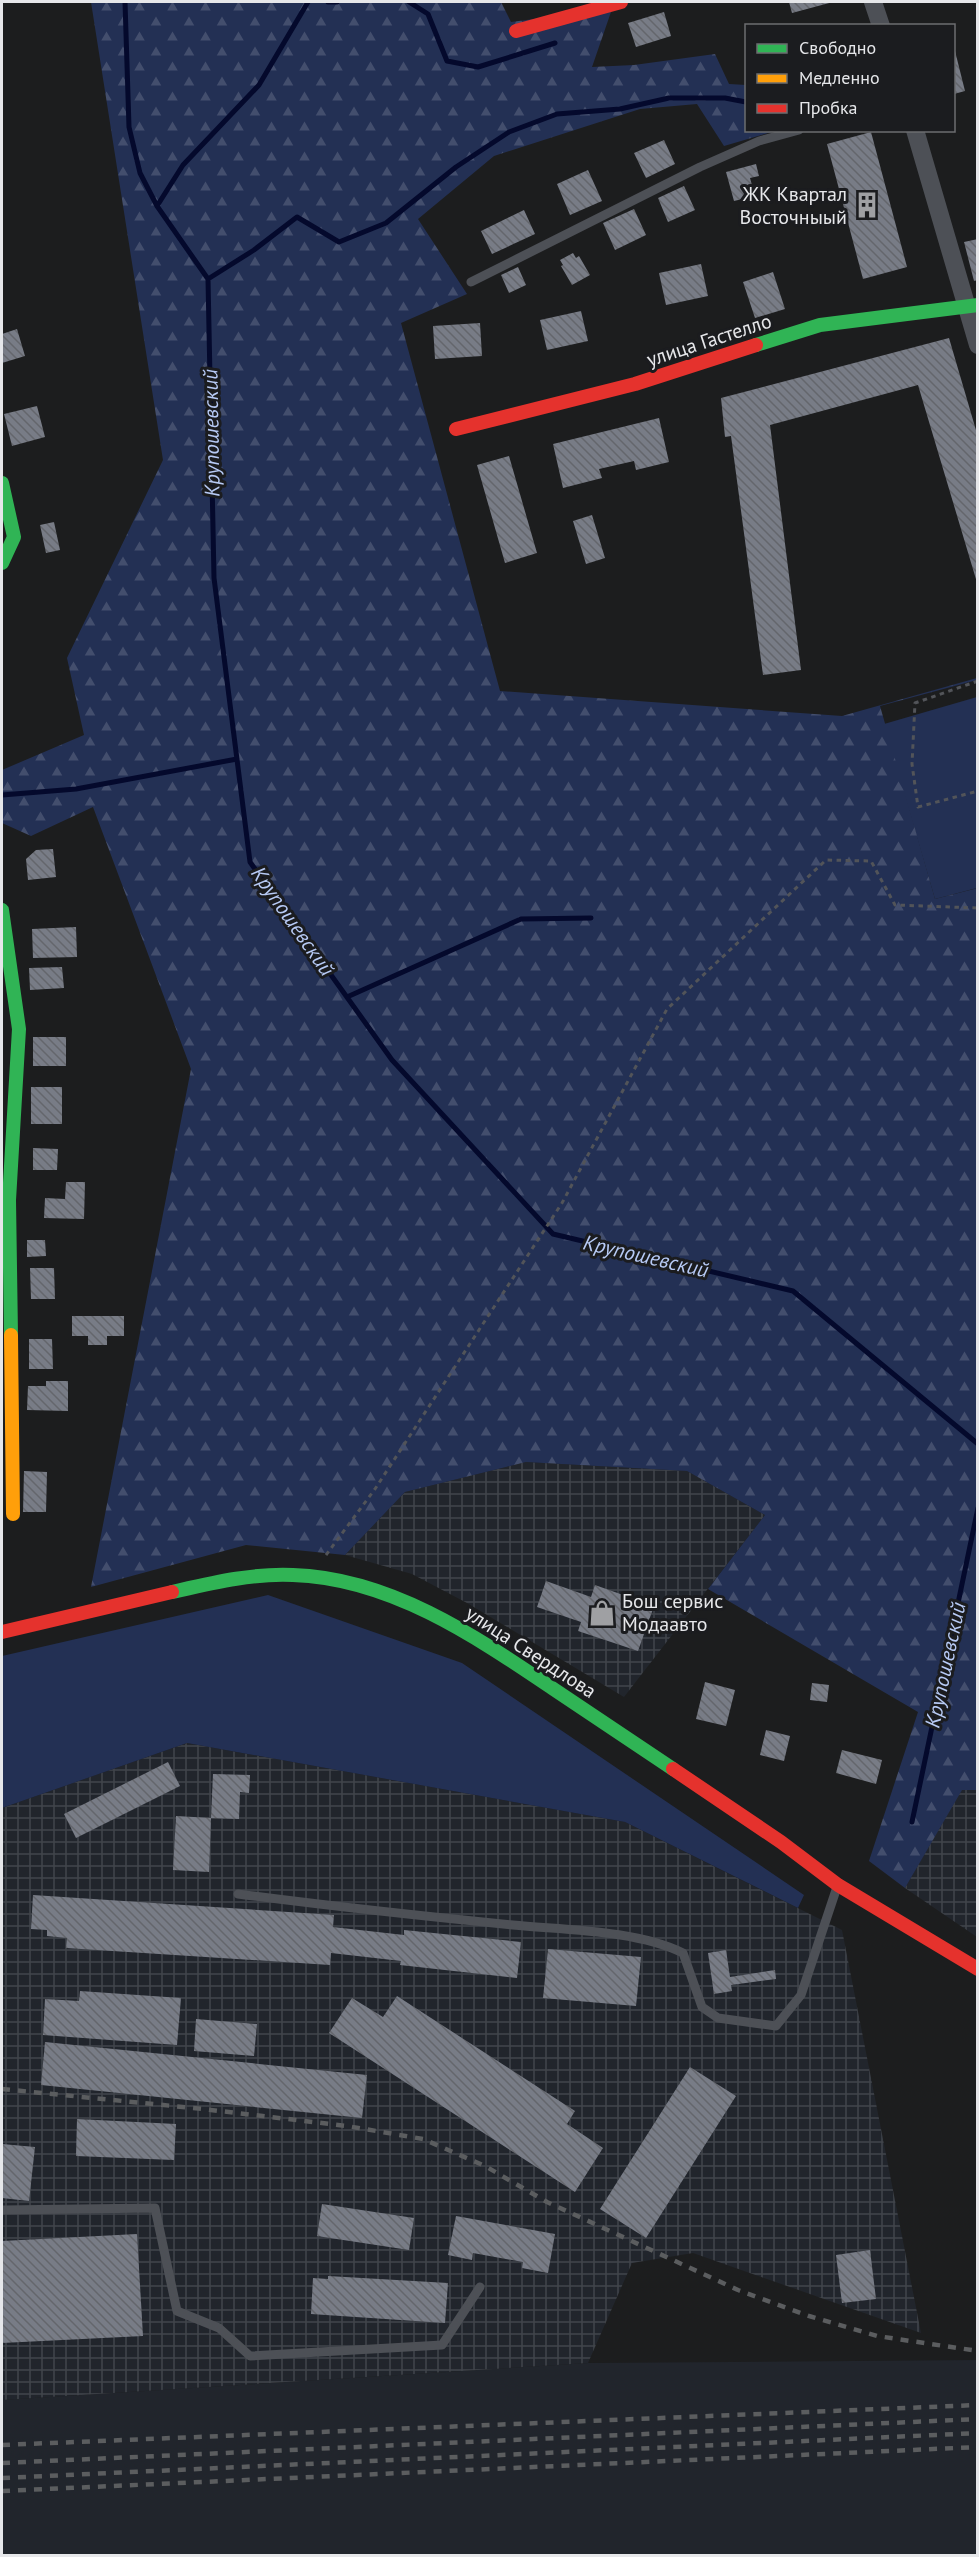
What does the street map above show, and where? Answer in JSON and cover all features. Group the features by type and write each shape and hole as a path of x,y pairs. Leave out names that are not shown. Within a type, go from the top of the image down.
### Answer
{"street":[{"path":"516,31 621,2"},
{"path":"873,2 880,24"},
{"path":"916,132 972,306 978,345"},
{"name":"улица Гастелло","path":"456,429 635,384 820,325 972,306"},
{"path":"2,483 14,537 2,563"},
{"path":"2,910 19,1029 5,1201 13,1514"},
{"name":"улица Свердлова","path":"2,1632 201,1586 281,1574 344,1582 394,1598 438,1616 477,1637 781,1842 838,1885 978,1969"},
{"path":"838,1885 929,1956"}],"lane":[{"path":"471,282 700,167 759,141 792,132"},
{"path":"238,1894 601,1934 663,1943 683,1953 702,2007 718,2018 776,2026 801,1995 838,1885"},
{"path":"2,2210 155,2208 177,2311 219,2328 250,2356 442,2345 480,2287"}],"path":[{"path":"978,681 915,702 912,764 918,807 978,791"},
{"path":"311,1576 375,1489 562,1203 667,1009 826,860 871,861 894,905 978,908"}],"shaded area":[{"path":"526,1462 687,1471 765,1515 624,1697 467,1603 412,1574 345,1555 405,1492"},
{"path":"187,1743 625,1822 842,1930 921,2333 693,2253 632,2263 588,2363 2,2400 2,1808"},
{"path":"962,1789 977,1790 977,1937 905,1888"},
{"path":"977,2360 977,2555 2,2556 2,2400 588,2363"}],"green space":[{"path":"91,2 501,2 511,22 612,9 592,67 634,65 715,54 729,84 745,85 745,132 772,132 724,146 697,104 640,109 494,156 418,219 467,294 401,323 500,691 842,716 977,678 977,680 880,706 935,899 978,888 977,1790 962,1790 905,1888 869,1861 918,1712 708,1589 765,1515 687,1471 526,1462 405,1492 345,1555 246,1545 91,1587 191,1069 93,807 31,836 2,823 2,770 84,735 67,658 163,460"},
{"path":"977,697 977,888 935,899 884,724"},
{"path":"268,1595 462,1663 804,1895 798,1908 625,1822 187,1743 2,1808 2,1656"}],"building":[{"path":"789,2 833,2 792,13"},
{"path":"664,12 671,36 636,47 628,23"},
{"path":"955,51 965,91 955,94"},
{"name":"ЖК Квартал Восточныый","path":"871,132 907,267 863,279 827,144"},
{"path":"664,140 675,164 646,178 634,153"},
{"path":"756,164 759,176 750,178 755,196 734,201 726,172"},
{"path":"588,170 602,201 570,215 557,184"},
{"path":"684,186 695,210 668,222 658,198"},
{"path":"634,209 646,235 615,250 603,223"},
{"path":"524,210 535,234 492,254 481,231"},
{"path":"978,239 978,280 974,281 964,242"},
{"path":"573,253 576,258 579,256 590,275 572,285 560,260"},
{"path":"701,264 708,296 666,305 659,273"},
{"path":"518,267 526,285 509,293 501,275"},
{"path":"773,272 785,309 755,318 743,282"},
{"path":"581,311 588,341 547,350 540,320"},
{"path":"480,323 482,356 435,359 433,326"},
{"path":"17,329 25,356 2,363 2,334"},
{"path":"949,338 978,437 978,586 918,385 770,425 801,670 763,675 731,436 725,437 721,398"},
{"path":"37,406 45,437 12,446 4,414"},
{"path":"659,418 669,462 636,470 634,461 599,469 602,478 563,488 553,444"},
{"path":"509,456 537,553 505,563 477,465"},
{"path":"592,515 605,558 586,564 573,521"},
{"path":"54,522 60,550 46,553 40,525"},
{"path":"53,849 56,877 28,880 26,859 36,850"},
{"path":"76,927 77,957 33,958 32,929"},
{"path":"62,967 64,988 30,990 29,968"},
{"path":"33,1037 66,1037 66,1066 33,1066"},
{"path":"31,1087 62,1087 62,1124 31,1124"},
{"path":"33,1148 58,1149 57,1170 33,1170"},
{"path":"66,1182 85,1182 84,1219 44,1218 45,1198 65,1199"},
{"path":"27,1240 45,1240 46,1256 27,1257"},
{"path":"30,1268 54,1268 55,1299 31,1299"},
{"path":"72,1316 124,1316 124,1336 107,1336 107,1345 88,1345 88,1336 72,1336"},
{"path":"29,1339 52,1339 53,1369 29,1369"},
{"path":"46,1381 68,1381 68,1411 27,1410 28,1386 46,1386"},
{"path":"24,1471 47,1472 46,1512 23,1512"},
{"path":"546,1581 591,1597 595,1585 654,1606 638,1651 578,1631 581,1622 537,1607"},
{"path":"705,1682 735,1690 726,1726 696,1719"},
{"path":"812,1683 829,1685 827,1702 810,1700"},
{"path":"766,1730 790,1736 784,1761 760,1755"},
{"path":"842,1750 882,1760 876,1784 836,1773"},
{"path":"168,1762 180,1786 76,1838 64,1814"},
{"path":"213,1774 250,1775 249,1793 240,1792 239,1819 211,1818"},
{"path":"176,1816 211,1818 209,1872 173,1870"},
{"path":"33,1895 334,1915 333,1927 404,1935 404,1930 521,1942 517,1978 400,1965 401,1961 331,1953 330,1965 66,1948 67,1938 47,1936 47,1930 31,1929"},
{"path":"548,1949 641,1957 636,2006 543,1998"},
{"path":"726,1950 730,1977 775,1970 776,1979 731,1985 732,1991 714,1994 708,1953"},
{"path":"80,1991 181,1998 177,2045 43,2035 45,1999 79,2001"},
{"path":"397,1996 575,2111 567,2124 603,2148 575,2192 329,2033 352,1998 383,2017"},
{"path":"196,2019 257,2024 254,2056 194,2051"},
{"path":"45,2042 367,2075 362,2118 41,2085"},
{"path":"690,2067 736,2096 646,2238 600,2209"},
{"path":"77,2119 176,2124 174,2160 76,2156"},
{"path":"2,2144 35,2147 29,2201 2,2198"},
{"path":"322,2204 414,2218 409,2250 317,2236"},
{"path":"456,2216 555,2234 548,2273 522,2268 523,2262 473,2253 472,2260 448,2255"},
{"path":"137,2234 143,2336 2,2343 2,2241"},
{"path":"870,2250 876,2299 842,2303 836,2255"},
{"path":"328,2276 448,2283 445,2323 311,2314 313,2278 328,2279"}],"waterway":[{"path":"125,2 129,127 140,173 157,206"},
{"name":"Крупошевский","path":"308,2 259,85 183,165 157,206 208,279 214,578 250,862 392,1060 553,1234 793,1291 978,1444"},
{"path":"328,2 337,2"},
{"path":"409,2 428,14 447,61 478,67 555,43"},
{"path":"208,279 254,250 297,217 339,242 386,223 456,167 509,132 557,114 620,109 669,98 725,98 745,102"},
{"path":"2,795 76,789 237,759"},
{"path":"347,997 521,919 591,918"},
{"name":"Крупошевский","path":"912,1822 978,1508"}],"railway":[{"path":"2,2089 347,2126 423,2139 485,2166 547,2202 738,2290 809,2316 877,2336 978,2351"},
{"path":"2,2445 978,2405"},
{"path":"2,2463 978,2419"},
{"path":"2,2478 978,2433"},
{"path":"2,2491 978,2447"}],"traffic: fast":[{"path":"756,345 820,325 978,305"},
{"path":"2,483 14,537 2,563"},
{"path":"2,910 19,1029 9,1200 11,1335"},
{"path":"172,1592 248,1577 293,1575 329,1579 397,1598 430,1613 493,1649 673,1769"}],"traffic: slow":[{"path":"11,1335 13,1514"}],"traffic: jam":[{"path":"516,31 621,2"},
{"path":"456,429 635,384 756,345"},
{"path":"2,1632 172,1592"},
{"path":"673,1769 781,1842 838,1885 978,1969"}],"place":[{"name":"ЖК Квартал Восточныый","path":"867,205"},
{"name":"Бош сервис Модаавто","path":"602,1613"}]}
